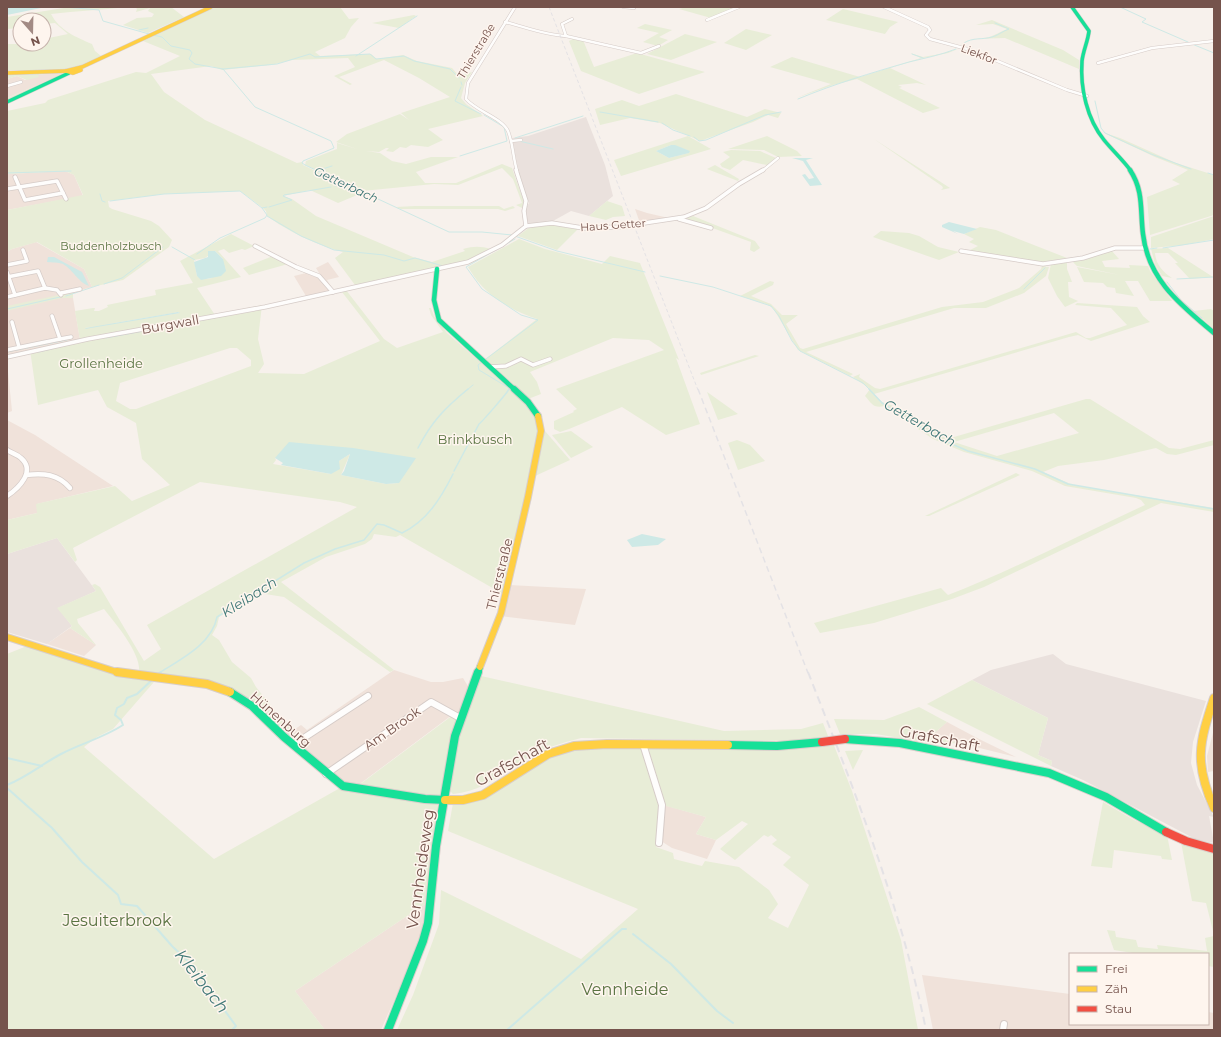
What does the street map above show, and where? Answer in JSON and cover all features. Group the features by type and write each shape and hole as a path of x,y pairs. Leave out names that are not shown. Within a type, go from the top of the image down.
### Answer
{"street":[{"path":"7,73 80,72 82,70 79,68 211,7"},
{"name":"Thierstraße","path":"515,7 468,83 466,93 468,101 473,107 506,127 511,141 515,166 526,201 524,211 526,226"},
{"path":"707,20 740,7"},
{"name":"Liekfor","path":"884,7 928,27 930,30 926,34 930,39 972,50 1067,90 1087,96"},
{"path":"1072,7 1089,31 1083,60 1087,96 1093,124 1099,135 1129,166 1137,178 1140,189 1146,248 1150,265 1165,287 1183,306 1214,333"},
{"path":"566,36 562,24 572,19"},
{"name":"Thierstraße","path":"505,22 539,30 551,35 566,36 641,53 659,46"},
{"path":"1098,63 1152,48 1214,41"},
{"path":"7,102 68,72"},
{"path":"7,86 21,82"},
{"path":"511,141 521,140"},
{"name":"Haus Getter","path":"526,226 552,223 583,228 604,228 678,219 706,208 739,184 757,175 778,158"},
{"path":"15,177 25,200 63,193"},
{"path":"7,189 57,181 66,199"},
{"name":"Haus Getter","path":"678,219 711,228"},
{"path":"442,268 474,260 513,237 526,226"},
{"path":"255,246 296,267 319,276 325,281 333,292"},
{"path":"961,251 1043,264 1083,258 1115,248 1146,248"},
{"path":"7,265 27,261 24,250"},
{"name":"Thierstraße","path":"442,268 434,300 437,316 443,325 528,402 538,418 541,431 505,601 460,718 443,800"},
{"name":"Burgwall","path":"7,357 82,341 265,307 442,268"},
{"path":"8,277 38,271 45,288"},
{"path":"7,272 15,295"},
{"path":"7,296 45,288 57,290 61,294 80,289"},
{"path":"52,316 60,339"},
{"path":"12,322 19,347"},
{"path":"81,335 82,341"},
{"path":"7,350 71,337"},
{"path":"485,363 506,366 521,358 533,366 550,359"},
{"path":"7,450 20,458 25,464 26,475 19,488 7,496"},
{"path":"26,475 43,474 54,476 70,488"},
{"name":"Hünenburg","path":"7,637 115,672 151,678 207,684 234,694 252,706 293,745 326,774 343,786 353,789 443,800"},
{"path":"293,745 368,696"},
{"path":"1214,698 1200,741 1198,762 1201,780 1214,808"},
{"name":"Am Brook","path":"326,774 429,703 433,702 452,715 460,718"},
{"name":"Grafschaft","path":"443,800 463,800 483,795 534,762 562,749 587,744 777,746 845,739 878,740 1050,773 1105,797 1182,839 1214,849"},
{"path":"643,744 662,805 659,843"},
{"name":"Vennheideweg","path":"388,1030 423,941 428,922 436,846 443,800"}],"shaded area":[{"path":"56,72 61,75 7,98 7,79 17,76 25,80 38,75"},
{"path":"586,117 605,165 613,196 589,216 571,211 553,221 528,225 525,210 529,203 518,172 512,138 528,136"},
{"path":"65,171 74,175 83,196 7,210 7,174"},
{"path":"635,209 647,213 673,219 640,223"},
{"path":"36,242 84,269 92,287 73,292 80,340 30,350 30,353 7,358 7,252 12,249"},
{"path":"328,262 339,277 327,280 333,290 306,296 294,276 306,273 315,277 321,276 316,268"},
{"path":"7,362 12,411 7,413"},
{"path":"7,420 35,435 113,486 37,504 37,513 7,520"},
{"path":"57,538 96,591 58,608 72,626 47,644 7,632 7,554"},
{"path":"509,585 586,589 575,625 500,616"},
{"path":"70,628 96,645 84,656 47,644"},
{"path":"1053,654 1066,664 1206,701 1193,742 1191,763 1197,785 1214,817 1209,816 1214,843 1195,839 1083,780 1051,766 1052,761 1038,755 1048,718 972,680 991,670"},
{"path":"394,670 431,682 443,682 463,678 469,688 458,717 452,715 353,789 284,737 301,725 307,730"},
{"path":"947,722 979,739 1016,757 931,736"},
{"path":"1214,729 1214,771 1208,772 1207,756"},
{"path":"664,805 706,817 696,834 716,840 707,859 672,848 661,841"},
{"path":"425,904 422,931 381,1030 325,1030 295,991"},
{"path":"922,975 1069,994 1069,1025 1209,1025 1209,1012 1214,1013 1214,1030 933,1030"}],"green space":[{"path":"70,7 127,7 52,14 52,12 38,12"},
{"path":"135,7 171,7 184,17 148,33 123,25 137,18 152,17 154,14 148,11 150,8 136,12 137,9"},
{"name":"Buddenholzbusch","path":"215,7 340,7 349,19 359,18 351,27 345,38 315,52 320,56 371,54 377,59 403,55 417,61 452,68 459,76 472,72 465,83 461,98 466,104 483,116 428,129 443,140 428,147 411,145 406,148 400,147 393,152 386,151 389,148 379,152 366,151 380,153 392,161 406,164 431,157 458,157 416,172 425,183 456,183 502,164 512,168 524,202 522,208 516,205 522,203 513,179 502,168 458,185 434,184 362,191 305,165 306,161 337,149 337,143 357,149 336,142 347,134 400,114 409,120 401,113 450,97 419,78 384,60 339,77 352,84 350,85 334,76 355,67 348,58 292,60 271,65 222,70 211,66 151,74 164,92 205,120 297,163 302,162 303,165 362,193 338,203 310,190 283,196 292,199 316,216 413,257 432,262 465,251 463,249 467,248 484,247 491,249 471,260 355,285 335,258 343,252 314,242 284,227 267,216 266,211 263,208 240,191 164,194 108,201 109,207 112,209 151,221 159,226 172,240 169,247 123,280 92,287 84,269 37,242 12,249 7,252 7,210 83,195 74,175 65,171 7,174 7,111 45,103 48,100 136,72 146,73 180,56 143,41"},
{"path":"686,7 737,7 711,18 679,9"},
{"path":"843,9 898,22 890,27 885,34 826,20"},
{"path":"414,15 416,16 399,28 372,23"},
{"path":"12,16 12,29 7,29 7,17"},
{"path":"52,16 64,29 74,36 92,44 95,51 101,56 79,66 64,70 10,70 7,72 7,44 12,44 12,52 52,52 52,37 68,34 55,23 52,23"},
{"path":"992,20 1063,50 1079,60 1079,69 1005,38 978,39 991,36 1007,29 993,24 976,25"},
{"path":"645,24 672,30 659,37 668,40 658,46 643,42 659,33 637,28"},
{"path":"746,29 772,35 746,50 724,43"},
{"path":"685,34 717,42 671,60 647,54"},
{"path":"573,39 583,40 594,67 637,53 705,72 639,94 581,71 569,41"},
{"path":"958,49 890,68 926,85 917,83 898,85 902,87 899,88 940,108 923,113 857,79 833,85 796,98 831,84 770,67 792,57 860,77 921,58 910,53 923,57"},
{"path":"56,72 38,75 39,77 27,80 17,76 7,79 7,73"},
{"path":"61,75 7,100 7,98"},
{"path":"676,94 747,117 765,109 781,113 778,118 768,115 700,141 660,123 630,118 600,125 595,109 622,100 639,106"},
{"path":"1102,132 1120,138 1176,163 1214,175 1214,215 1150,235 1147,197 1180,184 1172,180 1188,170 1155,157"},
{"path":"688,136 711,149 621,176 614,160","holes":["671,145 687,150 688,153 669,158 656,151"]},
{"path":"767,136 797,151 802,156 778,157 764,150 728,149"},
{"path":"874,139 950,188 941,190 943,188 942,186"},
{"path":"731,150 760,151 776,158 767,165 743,160 730,170 722,167 720,164 730,157 723,152"},
{"path":"715,165 739,179 738,181 707,169"},
{"path":"607,201 622,206 625,216 613,217 606,220 589,216"},
{"path":"499,206 504,209 513,206 515,208 505,211 498,209 401,209 396,207"},
{"path":"693,216 755,241 760,248 754,252 750,250 751,242 685,218"},
{"path":"1214,216 1214,239 1184,245 1151,248 1151,237"},
{"path":"548,224 578,229 557,250 518,236 530,227"},
{"path":"980,227 996,230 1067,258 1042,262 968,251 978,246 969,242 974,239 964,234"},
{"path":"881,231 909,233 919,236 938,247 959,252 939,260 873,237"},
{"path":"231,234 254,246 245,250 242,249 229,253 224,249 218,251 241,277 197,288 215,315 262,305 258,339 264,364 258,373 304,374 380,341 342,292 346,290 384,339 397,348 443,332 431,315 429,308 431,308 434,316 447,333 527,403 534,413 537,422 538,444 503,594 400,535 396,537 374,534 372,539 365,544 326,557 281,582 394,670 390,672 284,597 259,593 219,617 217,626 212,635 219,640 232,662 251,678 256,687 280,717 296,729 287,735 240,694 139,673 139,665 132,648 121,630 104,609 77,619 78,623 96,645 70,628 72,626 57,608 96,591 92,585 95,584 100,587 144,661 161,649 147,625 357,507 340,502 200,482 73,548 77,560 75,562 57,538 7,554 7,520 37,513 36,504 115,486 132,501 170,485 142,459 136,423 107,407 98,390 38,405 30,350 80,340 75,311 95,308 94,311 99,311 108,307 107,305 156,295 155,290 193,283 180,261","holes":["215,251 223,259 212,278 206,279 197,276 194,260 205,258","179,312 179,313 99,326","230,348 237,348 251,360 251,366 136,409 130,409 116,401 120,383","353,448 399,483 386,484 341,475 350,454 339,461 331,474 273,464 276,460 275,458"]},
{"path":"519,239 545,249 602,264 610,256 640,263 679,360 676,358 700,424 666,435 622,407 560,432 554,429 554,421 574,412 573,411 577,409 556,389 664,350 649,340 613,338 530,372 537,382 541,394 528,399 484,360 537,319 515,310 493,296 479,283 468,267"},
{"path":"1168,248 1213,277 1190,279 1168,253 1155,253 1160,268 1172,278 1162,276 1155,264 1151,249"},
{"path":"1111,250 1119,259 1102,261 1105,267 1130,268 1129,265 1148,266 1172,301 1150,301 1138,281 1125,281 1134,296 1116,293 1115,288 1107,287 1103,283 1084,282 1077,267 1120,275 1077,266 1072,261"},
{"path":"273,256 288,264 249,275 243,268"},
{"path":"1067,262 1067,269 1072,282 1068,282 1069,297 1078,301 1065,307 1057,296 1048,278 1051,264"},
{"path":"1042,266 1049,267 1046,276 1024,293 986,308 954,308 806,352 853,374 850,376 798,350 773,308 766,304 740,296 770,281 774,282 773,285 751,296 771,304 782,315 798,315 786,324 800,348 803,349 942,307 983,302 1019,288 1041,269"},
{"path":"73,292 73,298 62,298 7,311 7,306"},
{"path":"1077,303 1137,307 1143,316 1150,322 1091,341 1078,335 1069,337 874,394 882,402 893,406 947,439 1090,399 1169,448 1180,449 1214,440 1214,445 1176,455 1167,454 1156,448 1104,460 1058,466 1043,472 1073,485 1214,508 1214,512 1161,503 984,587 952,599 874,623 820,633 814,623 941,588 948,595 1022,563 1145,505 1141,500 1136,498 1065,486 1032,471 964,452 933,439 884,406 878,407 873,405 865,396 870,389 853,377 860,374 859,377 875,388 880,389 1076,332 1086,338 1090,338 1127,325 1111,308 1075,305","holes":["1054,413 1079,433 997,456 954,442"]},
{"path":"1211,309 1214,311 1214,329 1194,311"},
{"path":"755,355 759,356 701,375 700,373"},
{"path":"707,392 710,394 738,414 718,420"},
{"path":"545,431 570,460 535,476"},
{"path":"571,431 593,447 571,458 552,435"},
{"path":"737,440 750,445 765,461 738,470 728,443"},
{"path":"1016,473 1020,475 929,516 925,516"},
{"name":"Jesuiterbrook","path":"27,646 107,672 154,682 113,729 97,737 84,747 214,859 340,788 351,791 453,715 458,717 438,804 425,904 295,991 325,1030 7,1030 7,654"},
{"path":"481,676 724,731 801,729 823,723 828,736 792,741 581,738 539,752 483,786 453,794 447,788 457,736"},
{"path":"972,680 1048,718 1038,755 1052,761 1051,766 927,704"},
{"path":"919,707 947,722 931,736 959,743 936,744 876,734 840,734 834,719 884,720"},
{"name":"Vennheide","path":"833,743 852,791 901,940 918,1030 397,1030 413,995 439,924 441,890 581,959 638,909 448,831 453,803 472,801 549,756 586,746 797,749","holes":["659,804 706,817 696,834 716,840 742,821 748,824 720,849 735,860 764,835 768,837 771,835 777,840 772,844 791,857 783,865 809,885 788,928 768,918 778,904 769,890 739,867 705,861 702,866 674,859 673,853 656,847"]},
{"path":"863,750 853,770 845,751"},
{"path":"1103,802 1134,820 1167,835 1172,860 1162,859 1161,856 1114,850 1112,868 1091,866"},
{"path":"1181,842 1196,849 1214,853 1214,935 1206,903 1192,901"},
{"path":"1107,930 1115,931 1116,937 1136,940 1138,947 1158,949 1157,945 1207,951 1205,938 1214,936 1214,967 1209,966 1209,953 1133,953 1114,950"}],"water":[{"path":"7,7 46,7 22,12 12,12 12,14 7,15"},
{"path":"671,145 675,145 690,151 689,153 669,158 656,151"},
{"path":"792,158 813,158 806,160 822,185 810,186 802,175 805,174 809,179 814,178 803,161"},
{"path":"949,222 977,229 964,234 953,231 958,234 942,227 942,225"},
{"path":"208,251 215,251 223,259 226,271 221,276 201,280 197,276 194,262 208,257"},
{"path":"48,257 54,257 82,272 89,286 82,282 63,264 47,262"},
{"path":"178,312 180,313 85,329 86,328"},
{"path":"289,442 353,448 416,458 399,483 386,484 341,475 350,454 339,461 340,469 331,474 281,465 283,463 275,458"},
{"path":"642,534 666,539 658,545 632,547 627,540"}],"waterway":[{"name":"Getterbach","path":"64,7 99,10 103,21 149,34"},
{"path":"1120,7 1146,19 1142,22 1188,42"},
{"path":"358,55 417,16"},
{"path":"964,43 971,40 988,38 1009,29 995,23"},
{"name":"Getterbach","path":"139,30 148,28"},
{"name":"Getterbach","path":"153,35 162,37 171,46 190,50 192,53 189,59 195,64 223,69"},
{"path":"1192,44 1214,53"},
{"path":"798,99 825,88 956,49"},
{"path":"223,69 277,64 310,54 315,57 358,55"},
{"path":"358,55 370,54 376,59 404,56 414,61 450,69 459,78"},
{"path":"912,54 923,58"},
{"name":"Getterbach","path":"223,69 255,107 331,141 334,148 303,161 302,163 317,171"},
{"path":"461,87 455,101 481,114"},
{"path":"1095,101 1101,128 1105,133 1151,154 1191,169"},
{"path":"600,112 658,122"},
{"path":"694,137 699,141 706,140 765,115 781,112"},
{"path":"460,156 507,141 504,127 484,115"},
{"path":"515,138 583,116"},
{"path":"662,123 673,130 690,136"},
{"path":"519,141 553,149"},
{"path":"317,171 332,166"},
{"path":"7,173 71,171"},
{"name":"Getterbach","path":"317,171 449,232 482,232 512,235 557,251 645,272"},
{"path":"1208,173 1214,175"},
{"name":"Getterbach","path":"335,186 345,184"},
{"path":"269,207 292,200 283,196 284,195 331,187"},
{"path":"110,201 164,194 240,191 262,208"},
{"path":"100,194 102,201 105,202"},
{"path":"262,208 267,207"},
{"path":"197,254 220,238 265,218 267,215 262,208"},
{"path":"267,216 301,236 334,250 384,255 404,261 415,258 443,266"},
{"name":"Kleibach","path":"509,389 479,370 478,365 538,320 521,315 482,289 466,267 515,239"},
{"path":"1163,248 1214,240"},
{"path":"104,284 122,278 163,247"},
{"path":"172,247 195,260"},
{"path":"1150,249 1157,248"},
{"path":"1024,289 1045,268"},
{"name":"Getterbach","path":"660,276 713,287 771,306 779,316 792,341 800,351 863,383 869,389"},
{"path":"1177,279 1214,277"},
{"path":"1167,282 1181,300 1202,318"},
{"path":"66,296 99,285"},
{"path":"7,309 60,297"},
{"path":"106,338 230,315"},
{"path":"7,352 67,340"},
{"path":"39,352 55,348"},
{"path":"22,355 33,353"},
{"path":"467,390 473,385"},
{"path":"418,448 434,422 452,402 468,389"},
{"name":"Kleibach","path":"454,471 479,424 509,389"},
{"name":"Getterbach","path":"869,389 882,403 938,438 968,451 1035,469 1068,484 1214,509"},
{"name":"Kleibach","path":"159,673 186,656 202,643 214,627 217,617 304,563 335,549 364,540 377,524 384,525 402,533 411,528 432,508 453,474"},
{"name":"Kleibach","path":"41,766 61,754 123,725 121,720 115,715 117,708 124,704 127,698 137,694 153,679"},
{"path":"7,758 41,766"},
{"name":"Kleibach","path":"7,785 41,766"},
{"name":"Kleibach","path":"7,788 52,828 82,862 118,895 121,904 137,906 172,946 191,964 236,1026 232,1030"},
{"path":"507,1030 622,929 626,929"},
{"path":"633,934 671,964 717,1011 733,1023"}],"railway":[{"path":"549,7 698,390"},
{"path":"698,389 808,673"},
{"path":"808,672 859,804 890,893 916,984 926,1030"}],"traffic: fast":[{"path":"1072,7 1089,31 1082,61 1082,81 1089,113 1098,132 1125,163 1140,189 1143,236 1150,264 1156,276 1173,297 1214,333"},
{"path":"7,102 69,73"},
{"path":"437,269 434,300 439,320 528,402 538,416"},
{"path":"388,1030 423,941 428,923 436,846 455,736 460,718 480,667"},
{"path":"230,692 252,706 284,737 343,786 425,799 445,800"},
{"path":"845,739 900,743 1049,773 1106,797 1166,832"},
{"path":"728,745 777,746 822,742"}],"traffic: slow":[{"path":"79,68 81,70 73,73 66,71 82,67 211,7"},
{"path":"7,73 67,71"},
{"path":"480,667 501,613 528,497 541,431 538,416"},
{"path":"7,637 123,674 207,684 230,692"},
{"path":"1214,698 1204,728 1200,753 1202,778 1214,808"},
{"path":"445,800 463,800 483,795 548,754 574,746 607,744 728,745"}],"traffic: jam":[{"path":"822,742 845,739"},
{"path":"1166,832 1186,841 1214,849"}],"park label":[{"name":"Grollenheide","path":"101,363"},
{"name":"Brinkbusch","path":"475,439"}]}
